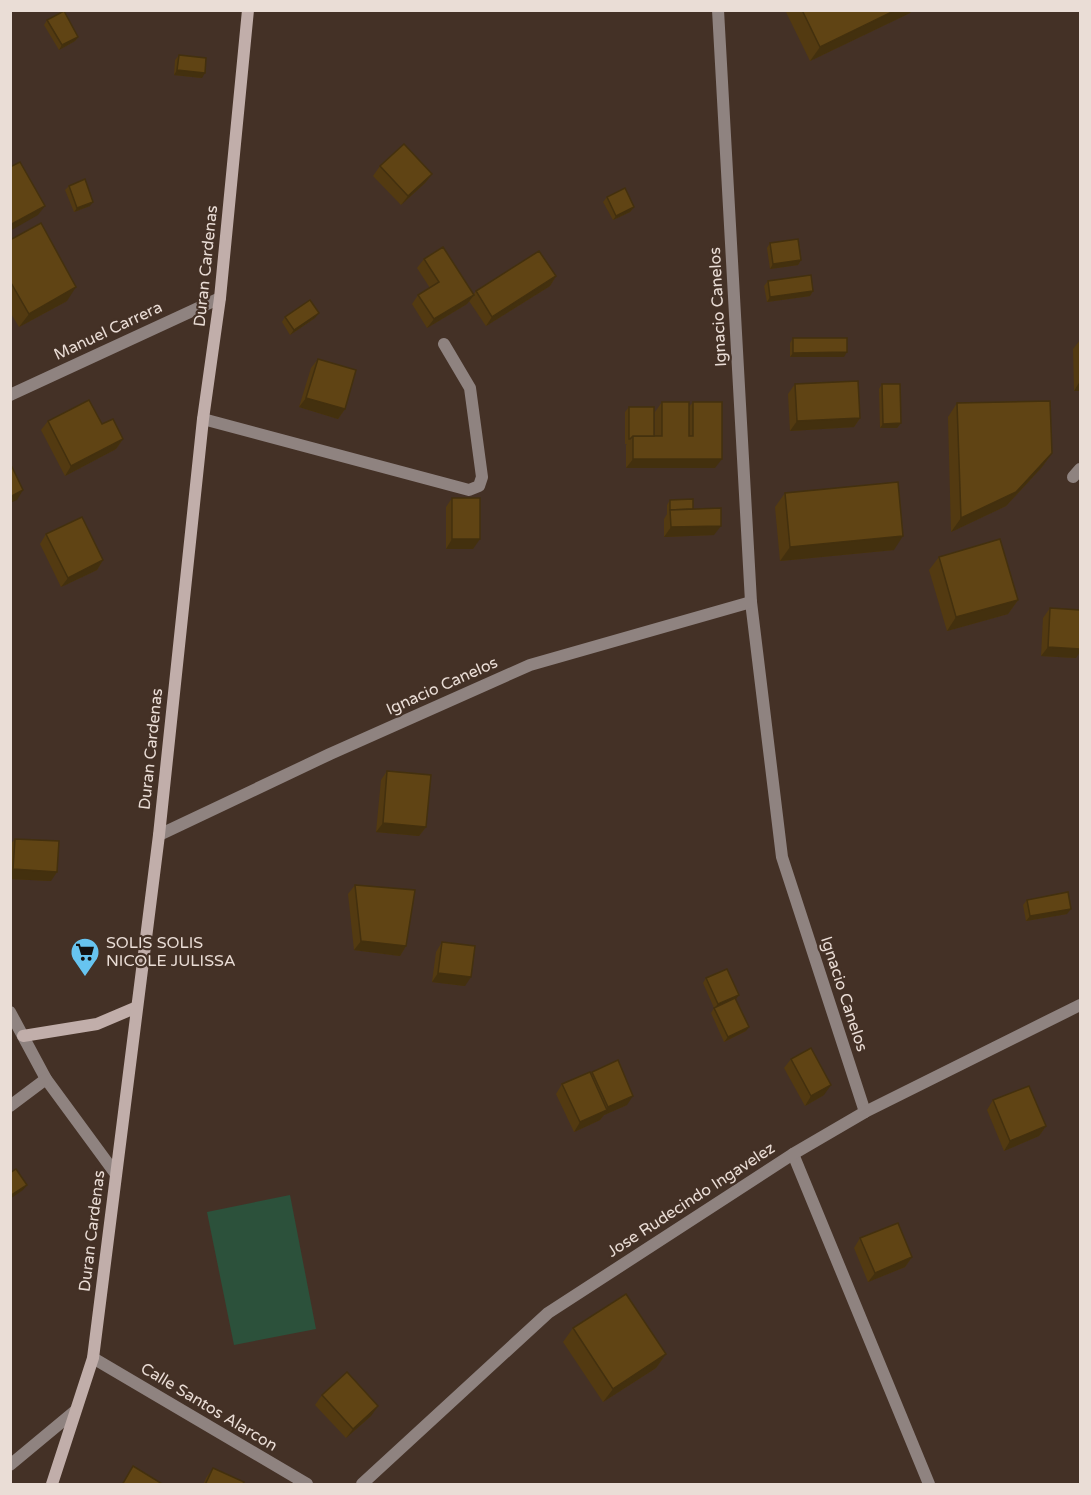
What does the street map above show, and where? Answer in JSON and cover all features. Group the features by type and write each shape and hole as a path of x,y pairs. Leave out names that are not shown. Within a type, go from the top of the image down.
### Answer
{"street":[{"name":"Duran Cardenas","path":"52,1485 93,1358 159,835 203,419 220,298 248,10"},
{"name":"Ignacio Canelos","path":"718,10 752,602 782,857 865,1112"},
{"name":"Manuel Carrera","path":"10,395 220,298"},
{"path":"203,419 469,490 479,486 482,477 470,388 444,344"},
{"name":"Ignacio Canelos","path":"159,835 330,754 530,665 752,602"},
{"name":"Jose Rudecindo Ingavelez","path":"362,1485 548,1313 793,1154 865,1112 1080,1005"},
{"path":"23,1036 97,1024 137,1008"},
{"path":"10,1012 46,1080 116,1173"},
{"path":"10,1106 46,1080"},
{"path":"793,1154 929,1485"},
{"name":"Calle Santos Alarcon","path":"93,1358 307,1485"},
{"path":"10,1465 75,1411"}],"green space":[{"path":"290,1195 316,1329 234,1345 207,1212"}],"building":[{"path":"802,10 896,10 820,47"},
{"path":"64,11 78,37 62,45 47,20"},
{"path":"179,55 206,58 205,73 177,70"},
{"path":"404,144 432,174 408,196 380,166"},
{"path":"20,162 45,206 10,225 10,167"},
{"path":"85,179 93,202 77,208 69,186"},
{"path":"625,188 634,207 616,216 607,197"},
{"path":"41,223 76,287 29,314 10,281 10,240"},
{"path":"798,239 801,260 773,264 770,243"},
{"path":"443,247 474,295 434,319 418,295 439,282 424,259"},
{"path":"539,251 556,276 492,317 476,291"},
{"path":"811,275 813,291 770,297 768,281"},
{"path":"310,300 319,313 294,330 285,317"},
{"path":"793,338 847,338 847,352 793,353"},
{"path":"318,359 356,370 345,409 306,398"},
{"path":"858,381 860,418 797,421 795,384"},
{"path":"882,384 900,384 901,423 883,424"},
{"path":"89,400 102,424 113,419 123,439 71,466 48,421"},
{"path":"1050,401 1052,453 1016,492 961,518 957,403"},
{"path":"662,402 689,402 689,436 693,436 693,402 722,402 722,459 633,459 633,436 662,436"},
{"path":"629,407 654,407 654,436 633,436 629,439"},
{"path":"12,467 23,490 10,497 10,468"},
{"path":"898,482 903,536 790,547 785,493"},
{"path":"452,498 480,498 480,539 452,539"},
{"path":"693,499 693,509 670,510 670,500"},
{"path":"721,508 721,526 671,527 670,510"},
{"path":"82,517 103,560 68,578 46,534"},
{"path":"1000,539 1018,600 956,617 939,557"},
{"path":"1050,608 1080,610 1080,649 1048,647"},
{"path":"387,771 431,775 426,827 383,823"},
{"path":"15,839 59,841 57,872 13,869"},
{"path":"355,885 415,890 406,946 361,941"},
{"path":"1068,892 1071,909 1030,916 1027,900"},
{"path":"442,942 475,946 471,977 438,973"},
{"path":"727,969 739,995 718,1004 706,978"},
{"path":"735,998 749,1027 728,1037 714,1008"},
{"path":"811,1048 831,1085 811,1096 791,1059"},
{"path":"618,1060 633,1096 608,1107 592,1072"},
{"path":"590,1072 607,1110 580,1122 562,1084"},
{"path":"1029,1086 1046,1126 1010,1141 993,1100"},
{"path":"16,1169 27,1185 10,1196 10,1173"},
{"path":"898,1223 912,1257 875,1273 860,1238"},
{"path":"626,1294 666,1354 613,1389 573,1328"},
{"path":"347,1372 378,1406 353,1429 322,1395"},
{"path":"133,1466 164,1485 122,1485"},
{"path":"213,1468 244,1482 242,1485 205,1485"}],"place":[{"name":"SOLIS SOLIS NICOLE JULISSA","path":"85,978"}]}
